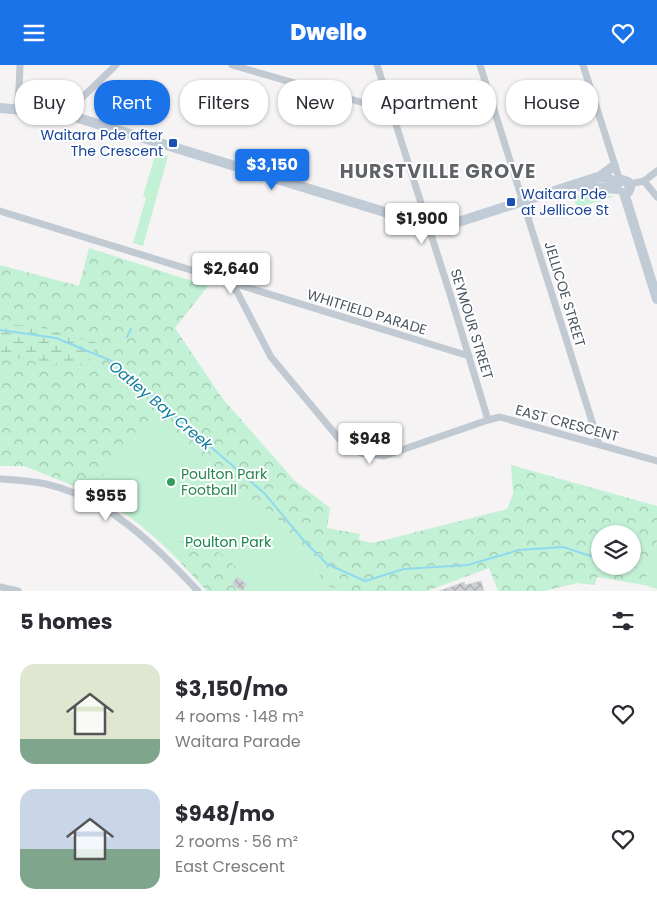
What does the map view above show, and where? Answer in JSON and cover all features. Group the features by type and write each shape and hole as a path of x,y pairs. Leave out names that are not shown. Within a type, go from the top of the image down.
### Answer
{"street":[{"path":"19,80 20,65"},
{"path":"84,96 116,65"},
{"path":"232,65 362,102"},
{"name":"SEYMOUR STREET","path":"377,65 382,80"},
{"name":"JELLICOE STREET","path":"480,65 599,444"},
{"path":"582,65 657,299"},
{"path":"0,108 15,110"},
{"path":"84,120 437,227 446,226 598,177 614,166"},
{"name":"SEYMOUR STREET","path":"396,125 488,420"},
{"path":"574,185 596,189 621,186 644,181 657,171"},
{"path":"598,177 607,177 621,186"},
{"path":"644,181 657,197"},
{"name":"WHITFIELD PARADE","path":"0,211 469,356"},
{"name":"EAST CRESCENT","path":"233,284 270,357 346,447 361,453 384,456 500,417 657,461"},
{"path":"0,479 34,482 55,487 77,494 102,507 125,522 198,591"},
{"path":"0,587 18,591"}],"green space":[{"path":"156,152 168,156 143,246 133,243 146,198 143,196"},
{"path":"573,195 615,196 577,208"},
{"path":"89,248 208,286 175,328 222,398 295,481 330,508 327,528 360,534 359,540 373,543 507,509 513,494 511,465 657,506 657,541 644,585 597,577 595,585 577,583 544,591 498,591 489,568 427,591 343,591 327,586 290,533 272,512 249,499 197,453 153,418 89,492 24,466 0,466 0,265 79,286"},
{"path":"0,323 39,327 97,343 88,365 60,366 11,357 0,360"},
{"name":"Poulton Park","path":"153,418 197,453 249,499 272,512 290,533 327,586 343,591 207,591 181,562 138,523 89,492"},
{"path":"180,541 220,553 238,569 230,583 240,591 207,591 179,561"},
{"path":"657,541 657,589 644,585"}],"building":[{"path":"237,577 247,584 242,591 232,584"},
{"path":"481,581 484,591 439,591 464,582 465,585"}],"waterway":[{"path":"127,337 131,329"},
{"name":"Oatley Bay Creek","path":"0,330 56,338 112,361 265,494 305,542 327,564 365,581 404,569 468,565 519,550 563,547 591,556"}],"place":[{"name":"Waitara Pde after The Crescent","path":"173,143"},
{"name":"Waitara Pde at Jellicoe St","path":"511,202"},
{"name":"Poulton Park Football","path":"171,482"}],"district":[{"name":"HURSTVILLE GROVE","path":"438,171"}]}
